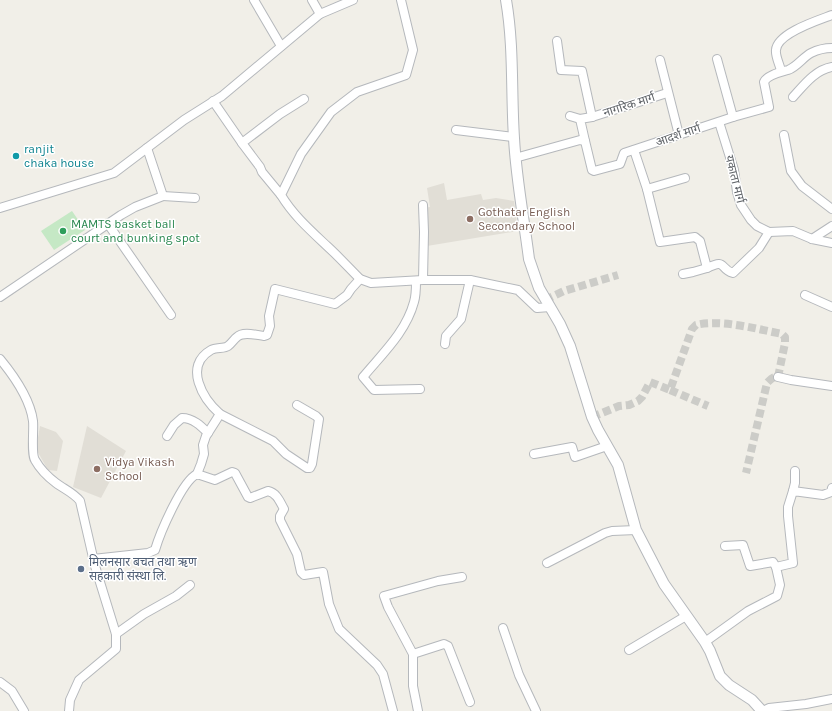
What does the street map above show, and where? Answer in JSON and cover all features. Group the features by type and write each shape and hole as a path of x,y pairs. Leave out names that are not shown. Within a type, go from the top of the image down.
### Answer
{"street":[{"path":"254,0 281,46"},
{"path":"312,0 320,14"},
{"path":"0,208 114,173 184,120 222,96 320,14 353,0"},
{"path":"281,195 301,154 331,112 357,92 406,75 414,50 401,0"},
{"path":"506,0 512,47 515,158 530,260 536,281 560,324 570,346 588,408 598,430 618,465 636,530 664,584 705,642 710,650 720,676 729,685 752,700 763,711 769,708 806,704 832,699"},
{"path":"781,71 776,52 778,43 787,35 832,15"},
{"name":"नागरिक मार्ग","path":"557,41 561,70 582,71 592,117"},
{"name":"आदर्श मार्ग","path":"585,141 592,170 594,171 620,164 624,153 733,117 769,107 764,82 765,79 781,71 789,70 810,53 826,48 832,48"},
{"path":"717,59 733,117"},
{"name":"नागरिक मार्ग","path":"660,60 667,93 679,135"},
{"path":"793,97 813,76 826,68 832,67"},
{"name":"नागरिक मार्ग","path":"570,116 580,118 592,117 667,93"},
{"path":"242,143 280,114 304,99"},
{"path":"213,102 260,167 262,172 281,195 288,208 360,279 371,283 420,280 470,280 518,290 537,308 550,307"},
{"path":"515,158 580,140 585,141 580,118"},
{"name":"यकाता मार्ग","path":"719,122 734,170 741,205 757,226 769,232"},
{"path":"456,130 514,137"},
{"path":"784,135 791,172 802,186 832,209"},
{"path":"147,148 163,196"},
{"path":"634,150 647,189 660,242 695,237 698,238 707,268"},
{"path":"647,189 685,178"},
{"path":"0,297 135,207 163,196 195,198"},
{"path":"420,389 374,390 363,377 397,337 408,321 415,301 420,280 424,232 423,205"},
{"path":"108,224 171,315"},
{"path":"812,239 832,226"},
{"path":"683,274 707,268 717,263 722,264 733,273 759,248 769,232 793,231 812,239 832,243"},
{"path":"297,405 319,419 312,464 310,468 307,468 295,461 273,441 220,414 209,403 200,386 197,371 200,359 211,350 229,346 239,335 267,335 270,326 270,316 275,289 335,304 347,295 360,279"},
{"path":"445,344 446,336 461,319 470,280"},
{"path":"805,295 832,307"},
{"path":"0,358 9,370 30,407 33,420 34,459 54,482 77,496 80,501 93,559 116,634 116,649 79,680 70,700 69,711"},
{"path":"778,377 832,386"},
{"path":"197,474 204,454 203,445 208,433 220,414"},
{"path":"167,436 174,425 182,418 187,418 196,422 208,433"},
{"path":"534,454 572,447 575,457 607,446"},
{"path":"776,567 793,563 788,507 795,483 795,471"},
{"path":"93,559 148,553 155,550 162,530 184,486 192,476 197,474 215,480 232,472 235,474 248,497 250,498 268,491 277,497 284,509 280,516 280,520 297,554 301,572 304,575 323,572 329,604 339,629 377,665 383,674 393,711"},
{"path":"792,491 823,495 830,492 832,488"},
{"path":"547,563 604,533 612,531 636,530"},
{"path":"705,642 748,611 777,596 780,585 776,567 773,562 750,566 743,545 725,546"},
{"path":"418,711 413,686 413,654 388,607 384,596 438,581 462,577"},
{"path":"116,634 144,614 176,596 190,585"},
{"path":"629,650 686,616"},
{"path":"503,628 516,668 536,711"},
{"path":"413,654 444,644 448,646 470,702"},
{"path":"0,682 12,691 24,711"}],"shaded area":[{"name":"Gothatar English Secondary School","path":"444,183 447,200 481,194 483,200 496,198 514,201 518,231 427,246 424,208 430,207 427,188"},
{"path":"40,426 56,432 63,441 57,471 48,470 36,449"},
{"name":"Vidya Vikash School","path":"87,426 126,451 101,498 73,487"}],"green space":[{"name":"MAMTS basket ball court and bunking spot","path":"72,211 85,230 54,250 41,231"}],"tunnel":[{"path":"545,300 564,291 618,275"},
{"path":"592,417 619,406 629,405 638,401 642,397 650,382 670,390 692,329 696,325 706,323 728,324 782,334 785,337 785,343 778,377 773,378 767,383 746,473"},
{"path":"670,390 708,406"}],"place":[{"name":"ranjit chaka house","path":"16,156"},
{"name":"Gothatar English Secondary School","path":"470,219"},
{"name":"MAMTS basket ball court and bunking spot","path":"63,231"},
{"name":"Vidya Vikash School","path":"97,469"},
{"name":"मिलनसार बचत तथा ऋण सहकारी संस्था लि.","path":"81,569"}]}
